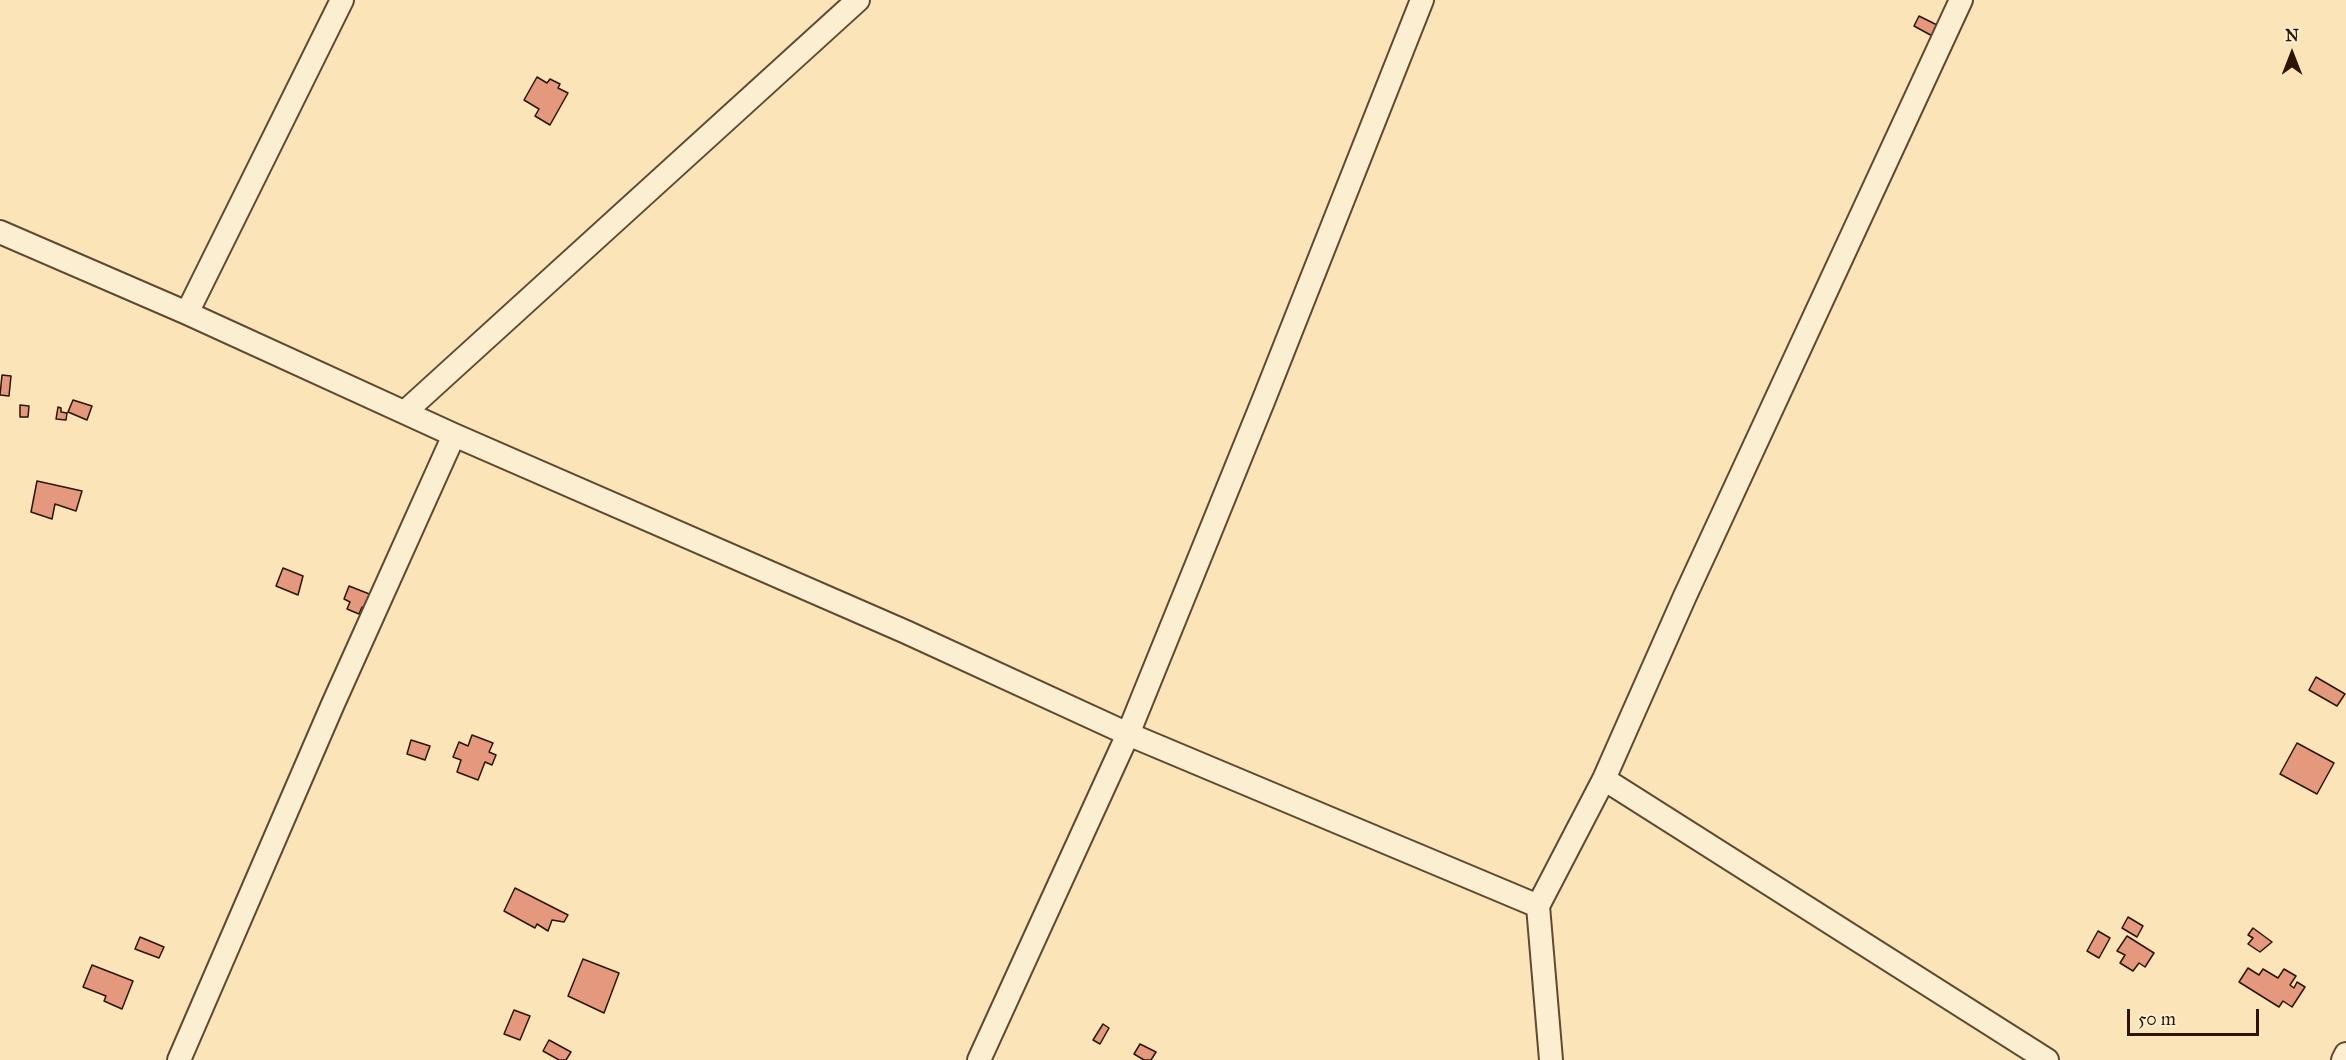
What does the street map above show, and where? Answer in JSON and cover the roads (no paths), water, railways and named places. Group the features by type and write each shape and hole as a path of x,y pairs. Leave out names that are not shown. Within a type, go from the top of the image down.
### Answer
{"street":[{"path":"187,313 342,0"},
{"path":"406,411 858,0"},
{"path":"979,1060 1128,734 1422,0"},
{"path":"1551,1060 1538,906 1604,779 1685,596 1961,0"},
{"path":"0,232 187,313 406,411 454,435 906,632 1128,734 1538,906"},
{"path":"179,1060 454,435"},
{"path":"1604,779 2047,1060"},
{"path":"2343,1060 2346,1054"}]}
